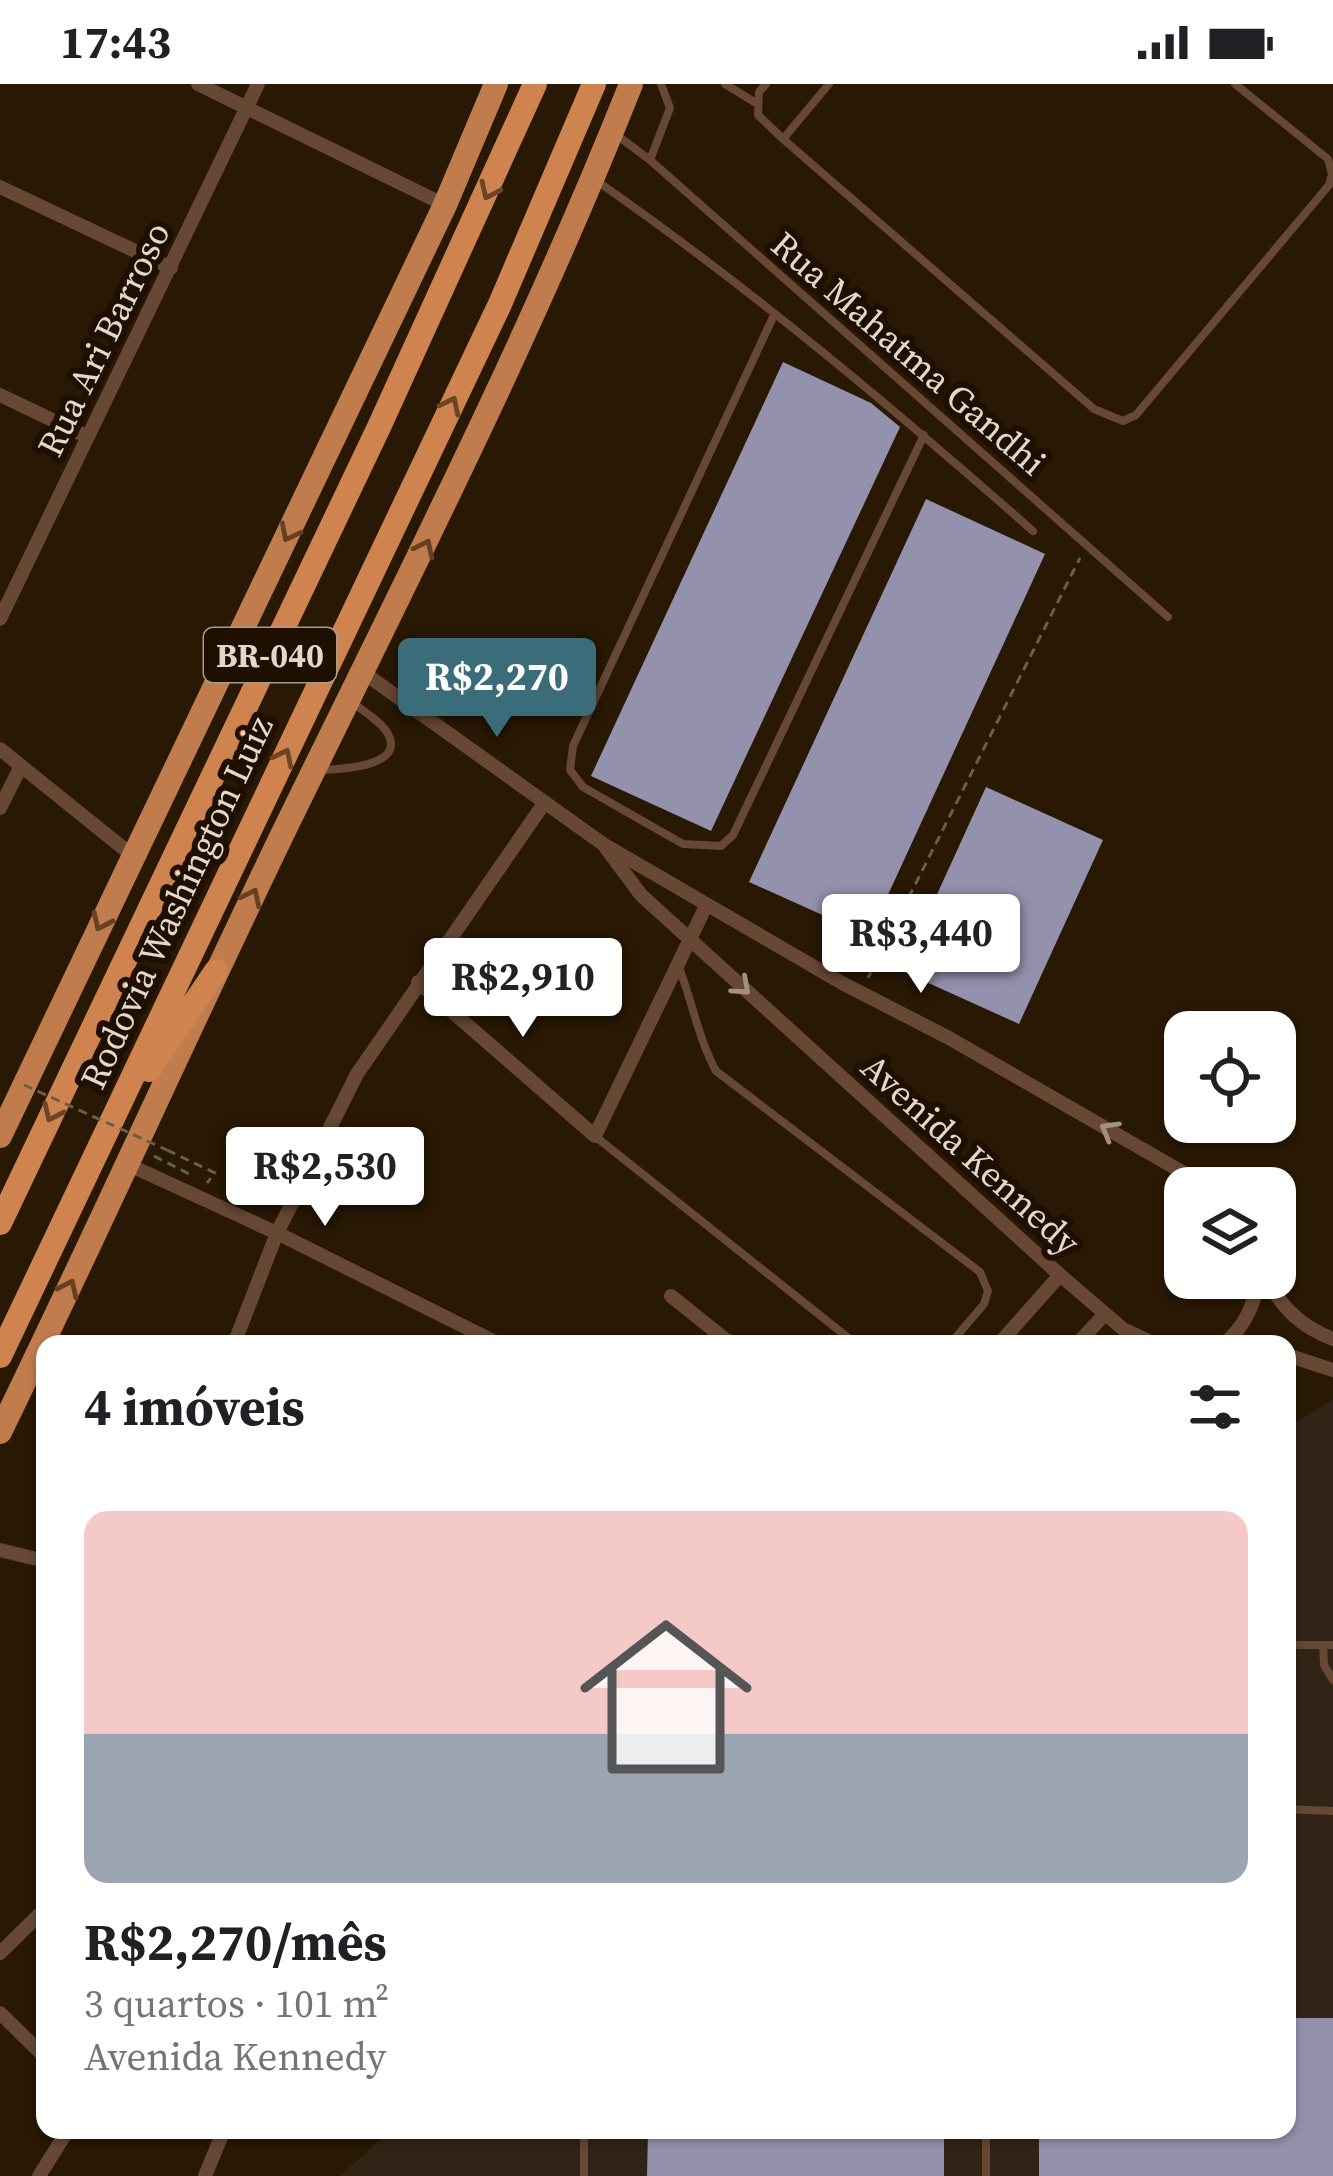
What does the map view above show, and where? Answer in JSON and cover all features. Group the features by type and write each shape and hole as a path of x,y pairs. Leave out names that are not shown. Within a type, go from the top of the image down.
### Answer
{"highway":[{"path":"0,1136 7,1106 133,856 445,205 496,84"},
{"name":"Rodovia Washington Luiz","path":"0,1223 380,427 535,84"},
{"name":"Rodovia Washington Luiz","path":"0,1356 500,304 593,84"},
{"path":"46,1335 216,971 528,331 631,84"},
{"path":"107,1132 216,971"},
{"path":"0,1432 36,1356"}],"street":[{"path":"198,84 445,205"},
{"name":"Rua Ari Barroso","path":"0,620 4,601 258,84"},
{"path":"0,188 171,268"},
{"path":"0,395 88,437"},
{"name":"Avenida Kennedy","path":"364,674 603,844 1173,1167"},
{"path":"0,749 133,856"},
{"path":"0,808 21,766"},
{"path":"238,1335 277,1234 357,1074 545,802"},
{"name":"Avenida Kennedy","path":"603,844 628,880 688,938 1060,1275 1136,1335"},
{"path":"418,982 595,1136 706,906"},
{"path":"131,1156 482,1335"},
{"path":"1008,1335 1060,1275"},
{"path":"671,1296 720,1335"},
{"path":"1234,1335 1256,1299"},
{"path":"1278,1299 1291,1316 1333,1339"},
{"path":"1085,1335 1105,1314"},
{"path":"467,1335 470,1329"},
{"path":"1296,1358 1333,1370"},
{"path":"0,1550 36,1559"},
{"path":"0,1953 36,1918"},
{"path":"0,2013 36,2048"},
{"path":"39,2176 62,2139"},
{"path":"205,2176 220,2139"}],"lane":[{"path":"650,160 670,107 662,84"},
{"path":"725,84 756,103"},
{"path":"766,84 756,103 758,115 783,139 1094,410 1123,421 1136,416 1329,185 1328,159 1235,84"},
{"path":"783,139 830,84"},
{"name":"Rua Mahatma Gandhi","path":"612,131 1168,617"},
{"path":"593,178 872,389 1033,532"},
{"path":"774,315 573,746 570,770 583,787 683,844 721,846 733,835 924,435"},
{"path":"314,771 380,761 390,750 392,743 384,728 351,701"},
{"path":"676,962 716,1071 980,1272 988,1291 957,1335"},
{"path":"595,1136 845,1335"},
{"path":"1296,1646 1328,1645 1324,1665 1333,1680"},
{"path":"1296,1809 1333,1811"},
{"path":"584,2139 584,2176"},
{"path":"986,2139 986,2176"}],"path":[{"path":"860,992 1086,546"},
{"path":"24,1085 215,1173 210,1184 131,1156"}],"shaded area":[{"path":"1333,1399 1333,2176 340,2176 381,2139 1296,2139 1296,1422"}],"building":[{"path":"783,362 871,403 900,427 711,831 591,776"},
{"path":"926,499 1045,554 869,936 749,882"},
{"path":"986,787 1103,840 1019,1024 902,971"},
{"path":"1296,2018 1333,2018 1333,2176 1039,2176 1039,2139 1296,2139"},
{"path":"648,2139 944,2139 944,2176 647,2176"}]}
